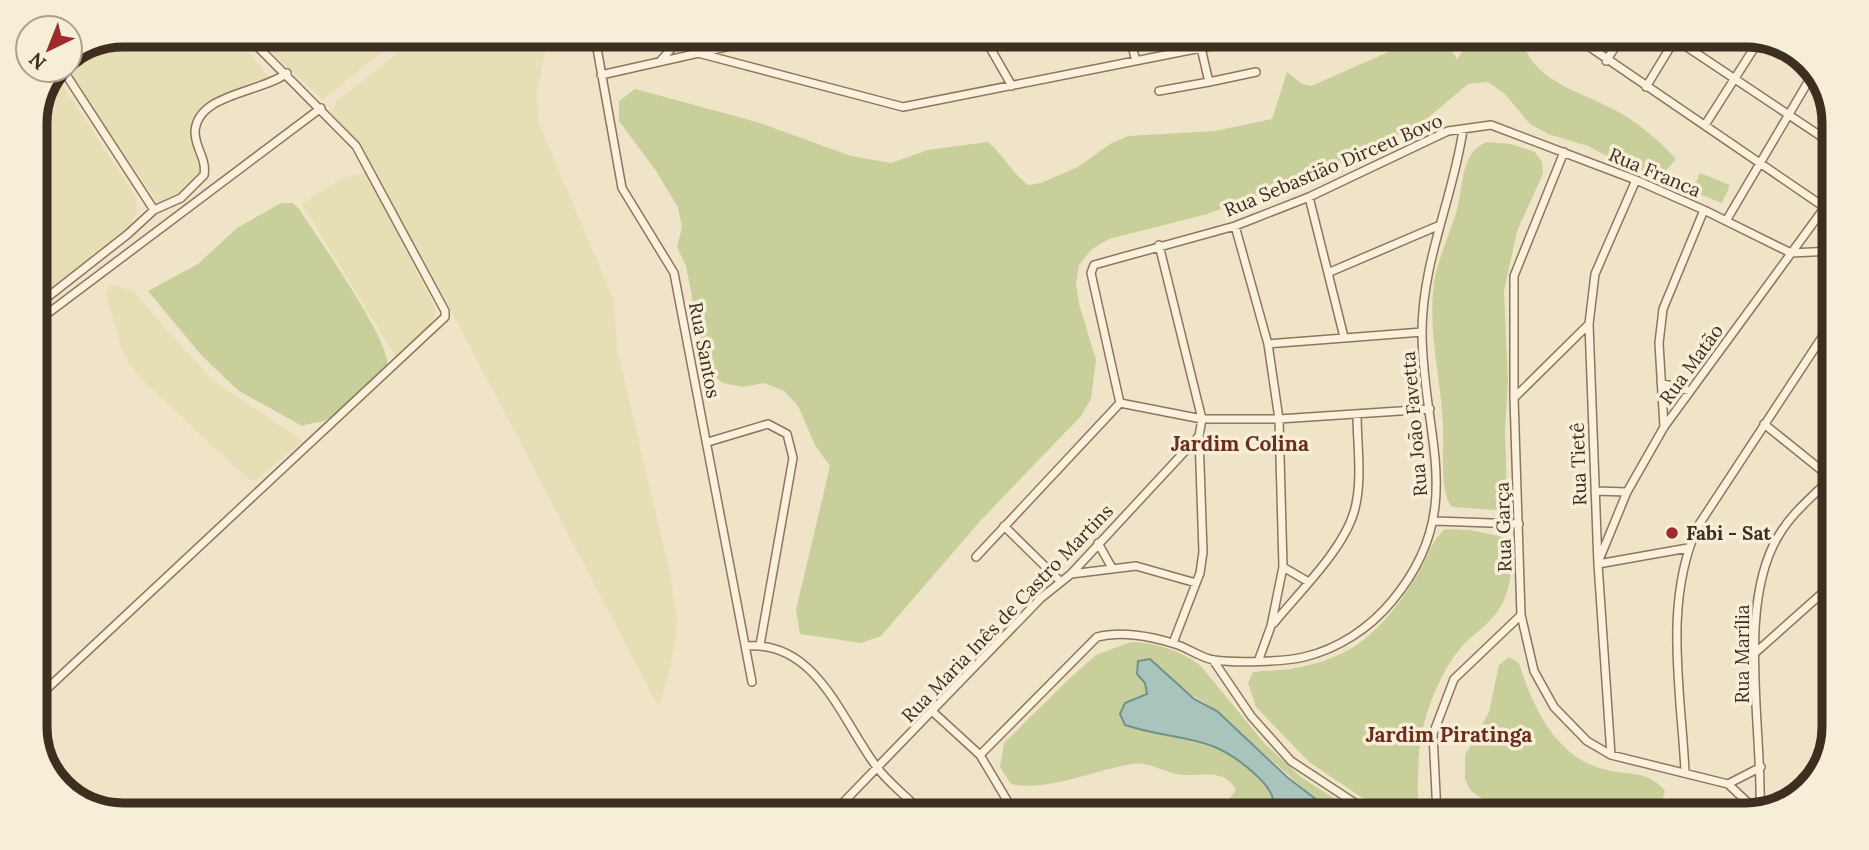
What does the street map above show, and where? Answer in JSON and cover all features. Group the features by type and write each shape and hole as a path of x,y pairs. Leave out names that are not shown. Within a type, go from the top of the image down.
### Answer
{"street":[{"path":"47,689 445,317 445,311 356,146 259,47"},
{"name":"Rua Santos","path":"596,47 622,188 674,273 752,682"},
{"path":"661,61 673,47"},
{"path":"601,75 725,47"},
{"path":"990,47 1012,86"},
{"path":"1132,47 1136,61"},
{"path":"698,53 904,107 1206,47"},
{"path":"1588,47 1761,161 1822,205"},
{"path":"1606,61 1615,47"},
{"path":"1646,87 1672,47"},
{"path":"1685,47 1822,137"},
{"path":"1201,48 1209,82"},
{"path":"1705,125 1754,48"},
{"path":"1159,91 1256,72"},
{"path":"47,298 128,234 154,210 181,198 204,175 204,161 195,132 204,110 228,97 270,85 287,73"},
{"path":"1726,220 1809,81"},
{"path":"72,84 154,210"},
{"path":"47,314 321,108"},
{"name":"Rua Franca","path":"1463,130 1491,125 1704,209 1791,253 1822,251"},
{"name":"Rua Sebastião Dirceu Bovo","path":"1119,403 1091,274 1094,265 1236,226 1309,197 1448,131 1463,130"},
{"name":"Rua João Favetta","path":"980,755 1097,637 1116,632 1173,643 1213,660 1303,657 1366,629 1406,585 1427,547 1435,521 1437,491 1422,332 1427,275 1454,178 1463,130"},
{"name":"Rua Garça","path":"1564,152 1514,276 1514,398 1521,615 1534,671 1554,708 1587,741 1611,755 1685,771 1728,784 1749,803"},
{"name":"Rua Tietê","path":"1611,755 1598,564 1589,324 1595,274 1636,180"},
{"path":"1309,197 1330,272 1344,337"},
{"path":"1664,427 1659,343 1663,309 1704,209"},
{"name":"Rua Matão","path":"1598,564 1627,492 1664,427 1791,253 1822,218"},
{"path":"1330,272 1440,225"},
{"path":"1236,226 1268,344 1279,418 1283,567 1271,626 1259,659"},
{"path":"1159,245 1202,419 1199,436 1203,552 1196,583 1173,643"},
{"path":"1514,398 1589,324"},
{"path":"1268,344 1422,332"},
{"path":"1685,771 1676,603 1688,548 1698,526 1821,339"},
{"path":"1661,383 1690,391"},
{"path":"976,557 1119,403 1202,419 1279,418 1430,409"},
{"path":"1271,626 1347,529 1354,512 1357,492 1357,414"},
{"path":"708,442 768,424 787,434 791,445 793,458 760,645"},
{"path":"1764,424 1822,471"},
{"name":"Rua Maria Inês de Castro Martins","path":"843,803 1060,581 1070,574 1199,436"},
{"name":"Rua Marília","path":"1759,801 1761,767 1755,607 1766,564 1778,537 1792,517 1822,486"},
{"path":"1595,491 1627,492"},
{"path":"1435,521 1519,524"},
{"path":"1004,526 1060,581"},
{"path":"1098,543 1112,568"},
{"path":"1598,564 1688,548"},
{"path":"1070,574 1136,566 1196,583"},
{"path":"1283,567 1307,582"},
{"path":"1755,653 1822,593"},
{"path":"1436,803 1433,734 1454,679 1521,615"},
{"path":"746,646 760,645 780,649 808,666 834,700 877,768 912,803"},
{"path":"1213,660 1251,716 1291,761 1355,803"},
{"path":"933,712 980,755 1009,803"},
{"path":"1728,784 1761,767"}],"shaded area":[{"path":"123,47 243,47 270,78 214,99 203,108 197,117 193,137 202,165 201,173 177,195 158,203 76,84 84,84 84,58 94,53"},
{"path":"266,47 388,47 323,100"},
{"path":"405,47 546,47 537,92 539,124 613,298 618,353 670,574 677,619 675,646 658,706 463,333 363,150 332,113 336,102"},
{"path":"58,84 62,84 136,197 137,210 132,225 47,292 47,118"},
{"path":"365,172 437,311 429,327 395,356 302,204 340,179"},
{"path":"110,285 132,290 212,380 303,441 256,480 249,480 145,383 129,364 122,350 106,293"}],"green space":[{"path":"1395,47 1449,47 1457,59 1466,47 1525,47 1537,67 1547,76 1630,119 1676,159 1663,174 1642,175 1588,146 1548,134 1530,124 1505,94 1488,82 1468,84 1422,123 1321,173 1207,214 1109,239 1092,249 1079,265 1076,284 1079,304 1096,360 1091,399 1081,416 981,520 881,636 861,643 800,634 796,610 830,466 815,445 798,406 784,391 764,383 743,387 723,383 706,370 686,266 677,247 682,227 678,207 656,171 619,121 619,101 635,89 757,122 851,156 891,163 928,150 988,142 1028,185 1041,183 1078,167 1110,144 1128,136 1215,131 1272,119 1287,72 1302,84 1311,86"},
{"path":"1487,142 1511,144 1535,152 1542,162 1543,174 1517,231 1504,291 1508,381 1505,430 1507,490 1506,502 1497,510 1452,507 1445,491 1442,408 1432,309 1434,281 1455,216 1465,168 1473,152"},
{"path":"1700,173 1730,185 1722,203 1692,191"},
{"path":"281,203 293,203 299,209 366,313 386,354 387,366 352,402 325,421 302,426 239,391 202,356 148,291 198,264 237,228"},
{"path":"1445,529 1469,530 1504,537 1511,568 1508,589 1493,617 1455,656 1433,696 1420,743 1418,803 1370,803 1309,762 1256,707 1248,683 1253,672 1313,664 1349,650 1364,640 1402,598"},
{"path":"1131,642 1167,648 1200,665 1265,744 1301,777 1341,803 1320,803 1207,704 1184,691 1145,683 1147,695 1137,729 1171,734 1216,748 1257,776 1270,792 1273,803 1225,803 1236,789 1219,776 1177,774 1139,764 1055,783 1025,786 1011,784 1000,767 1004,743 1096,655"},
{"path":"1509,657 1519,663 1539,713 1549,729 1574,755 1607,770 1652,780 1665,791 1661,803 1488,803 1470,790 1465,779 1465,755 1489,712 1499,665"}],"water":[{"path":"1150,659 1194,699 1217,711 1287,777 1321,803 1273,803 1264,783 1223,751 1194,740 1125,725 1120,714 1125,703 1147,694 1145,683 1137,674 1138,661"}],"place":[{"name":"Fabi - Sat","path":"1672,533"}],"district":[{"name":"Jardim Colina","path":"1240,444"},
{"name":"Jardim Piratinga","path":"1449,735"}]}
